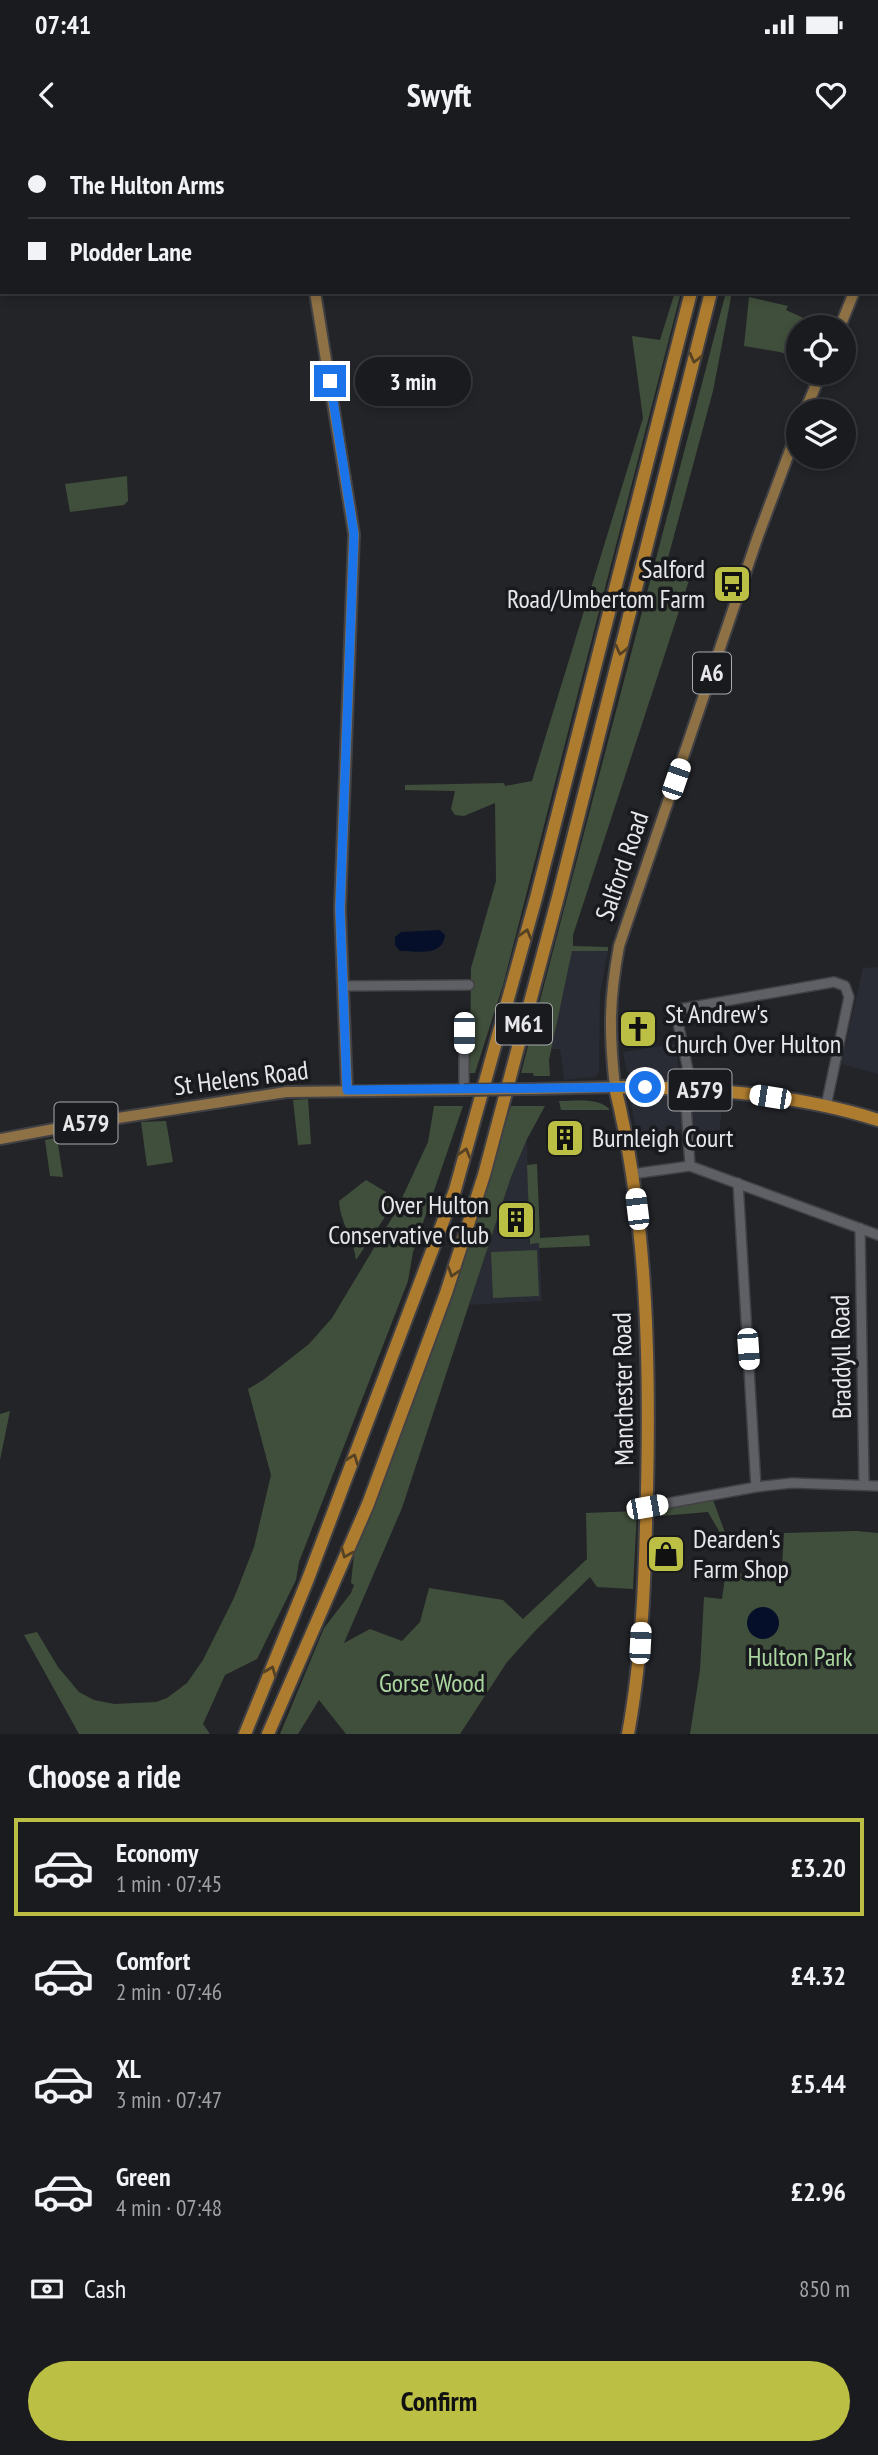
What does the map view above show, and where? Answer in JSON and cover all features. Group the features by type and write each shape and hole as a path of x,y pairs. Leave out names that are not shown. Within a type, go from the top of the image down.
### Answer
{"highway":[{"name":"M61","path":"244,1734 308,1579 455,1190 536,898 690,294"},
{"name":"M61","path":"268,1734 368,1504 446,1293 484,1175 558,897 710,294"},
{"name":"A579","path":"615,1087 755,1094 825,1106 878,1120"},
{"name":"Manchester Road","path":"615,1087 625,1127 632,1174 641,1247 646,1338 647,1507 640,1643 628,1734"}],"main road":[{"path":"315,294 354,534 340,909 347,1090"},
{"path":"844,315 853,294"},
{"name":"Salford Road","path":"615,1087 609,1019 619,946 786,461"},
{"name":"St Helens Road","path":"0,1139 45,1129 263,1095 461,1087 615,1087"}],"street":[{"path":"690,1166 688,1089 677,1018 680,1009 834,982 845,986 849,997 825,1106"},
{"path":"343,986 469,985"},
{"path":"461,1087 464,1033"},
{"path":"632,1174 690,1166 878,1235"},
{"path":"738,1183 756,1487"},
{"name":"Braddyll Road","path":"860,1228 864,1485"},
{"path":"647,1507 756,1487 804,1483 878,1486"}],"shaded area":[{"path":"572,951 608,951 600,994 599,1072 596,1077 564,1080 560,1049 551,1049"},
{"path":"878,967 878,1074 841,1064 863,968"},
{"path":"675,1044 681,1081 640,1078 627,1072 623,1052"},
{"path":"652,1096 679,1097 684,1129 637,1136 630,1099"},
{"path":"690,1099 722,1099 719,1142 690,1140"},
{"path":"527,1139 529,1243 539,1243 542,1301 469,1305 511,1177"}],"green space":[{"path":"674,294 680,294 503,985 475,1073 470,1073 471,968 496,881 495,803 464,816 455,815 451,809 455,791 405,790 405,785 504,783 505,786 532,781 643,418 632,336 660,340"},
{"path":"725,294 732,294 713,391 668,558 694,565 573,935 573,946 608,947 608,951 572,951 549,1060 550,1076 521,1073"},
{"path":"749,297 788,306 786,310 797,315 786,315 786,354 744,346"},
{"path":"127,476 128,501 124,505 70,512 65,484"},
{"path":"308,1099 311,1144 298,1145 293,1100"},
{"path":"559,1101 594,1101 610,1110 561,1110"},
{"path":"434,1106 463,1106 413,1252 408,1281 299,1562 296,1580 257,1659 225,1675 203,1724 210,1734 79,1734 24,1635 37,1632 58,1667 79,1692 94,1700 114,1704 156,1702 167,1698 187,1683 203,1660 234,1598 254,1547 271,1475 248,1389 309,1344 332,1318 395,1213 428,1142"},
{"name":"Gorse Wood","path":"511,1106 545,1106 511,1177 402,1508 344,1643 370,1629 402,1641 420,1622 429,1588 503,1600 523,1619 587,1559 586,1513 637,1511 633,1589 597,1587 590,1577 507,1662 460,1734 346,1734 319,1700 298,1734 280,1734 324,1628 351,1593 354,1585 351,1583 354,1555 429,1355"},
{"path":"166,1121 173,1162 147,1166 141,1122"},
{"path":"57,1138 63,1177 50,1176 45,1140"},
{"path":"537,1164 540,1238 589,1235 590,1246 539,1248 539,1243 530,1244 527,1165"},
{"path":"366,1180 396,1198 356,1260 339,1201"},
{"path":"537,1250 539,1296 493,1298 491,1252"},
{"path":"10,1411 0,1460 0,1414"},
{"path":"713,1500 727,1538 723,1538 708,1512 660,1516 660,1510"},
{"name":"Hulton Park","path":"784,1533 878,1533 878,1734 690,1734 700,1670 704,1597 722,1599 726,1570 781,1583"}],"water":[{"path":"440,930 445,935 443,942 434,950 400,951 395,945 395,937 401,932"},
{"path":"763,1607 774,1612 779,1623 774,1634 763,1639 752,1634 747,1623 752,1612"}],"place":[{"name":"Salford Road/Umbertom Farm","path":"732,584"},
{"name":"St Andrew's Church Over Hulton","path":"638,1029"},
{"name":"Burnleigh Court","path":"565,1138"},
{"name":"Over Hulton Conservative Club","path":"516,1220"},
{"name":"Dearden's Farm Shop","path":"666,1554"}],"route":[{"path":"330,381 354,534 340,909 347,1090 645,1087"}]}
